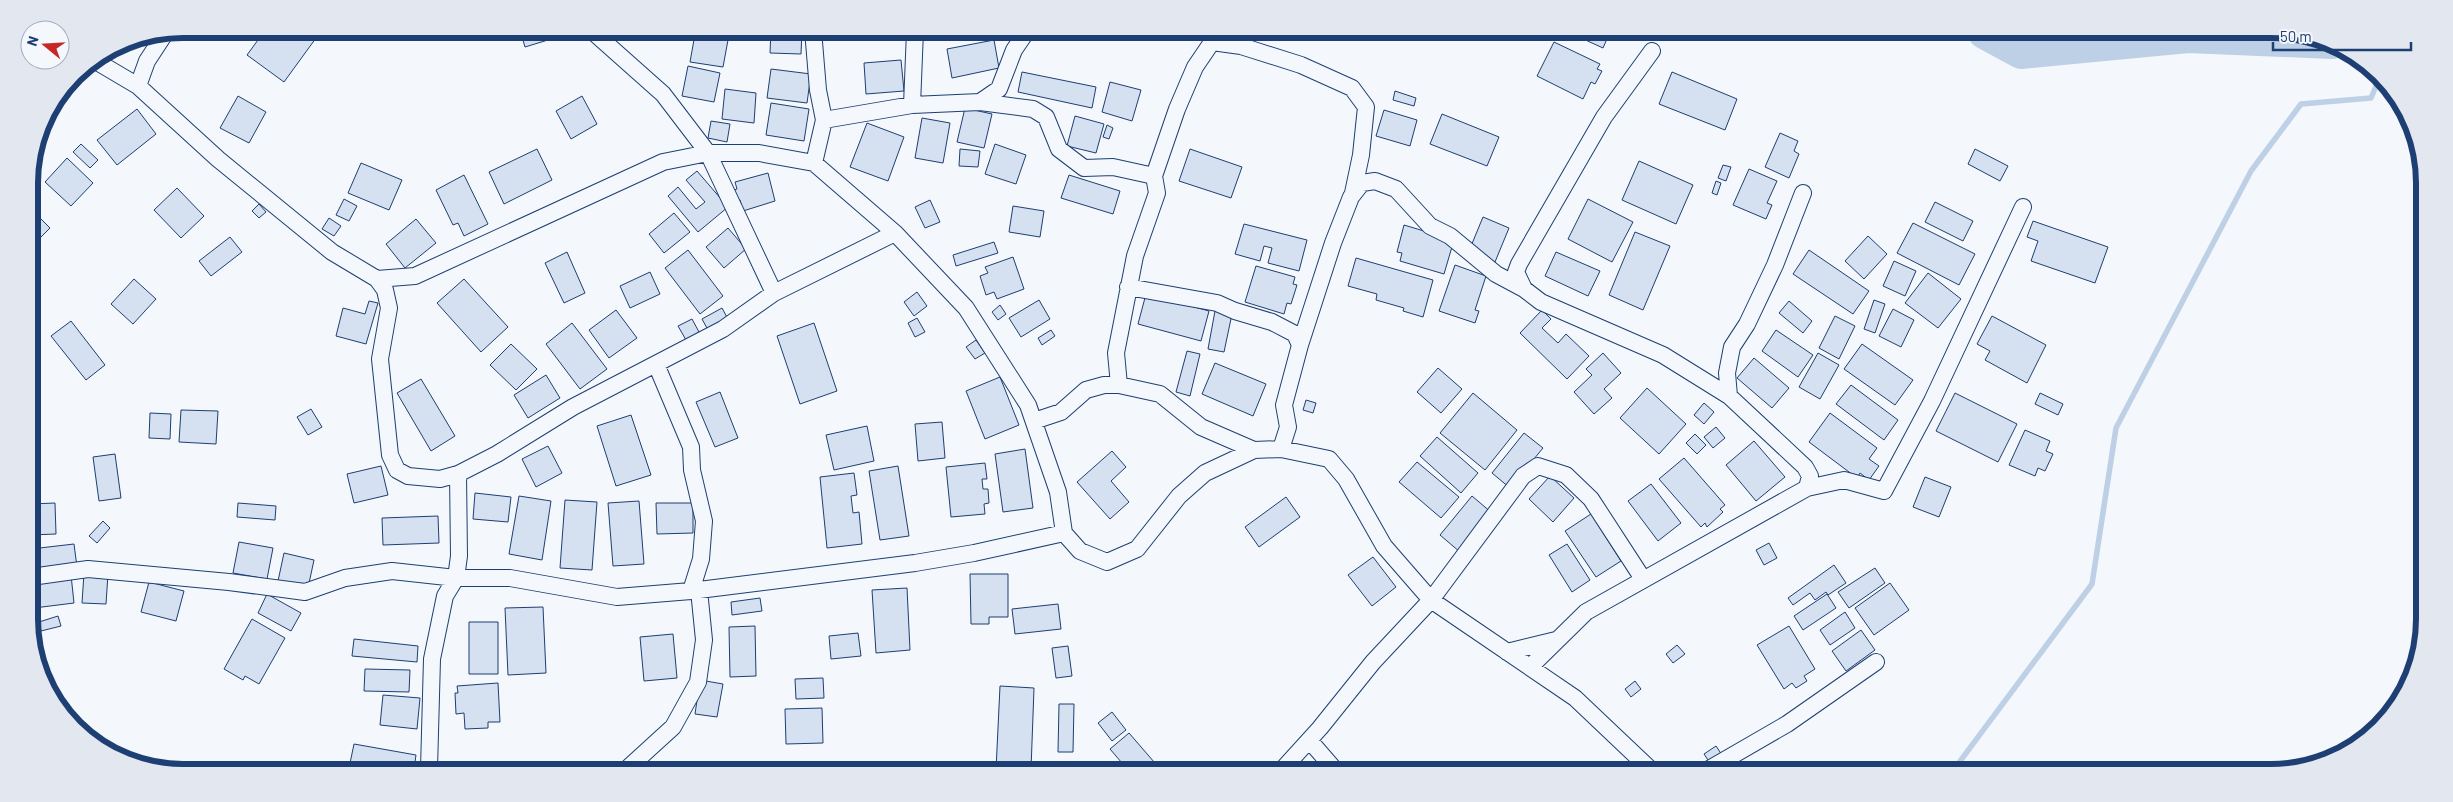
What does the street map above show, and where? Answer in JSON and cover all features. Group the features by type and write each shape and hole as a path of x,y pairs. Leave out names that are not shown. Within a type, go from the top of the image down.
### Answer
{"street":[{"path":"599,37 663,94 708,152 774,293"},
{"path":"814,37 818,90 824,120 814,163"},
{"path":"912,105 915,37"},
{"path":"980,102 1000,89 1014,50 1023,37"},
{"path":"138,86 147,61 161,39"},
{"path":"1119,385 1116,353 1135,256 1157,193 1154,176 1195,67 1212,42 1241,46 1301,65 1352,88 1366,107 1361,155 1353,194 1333,243 1300,345 1284,405 1288,427 1281,448"},
{"path":"1524,288 1516,272 1519,264 1604,117 1652,51"},
{"path":"100,64 138,86 218,160 332,252 377,279 385,290 389,308 380,359 390,455 397,470 408,476 440,480 458,474 497,454 573,407 723,329 774,293 895,232"},
{"path":"824,120 912,105 980,102 1033,109 1046,117 1059,149 1084,168 1113,166 1154,176"},
{"path":"377,279 415,276 663,162 708,152 759,153 814,163 895,232 966,308 1028,405 1058,492 1064,533 1080,551 1107,562 1137,550 1179,496 1205,473 1254,450 1281,448 1330,459 1346,479 1384,546 1431,600 1575,698 1644,764"},
{"path":"1353,194 1362,183 1375,181 1396,189 1430,226 1450,236 1496,274 1524,288 1541,302 1662,355 1729,396 1805,467 1810,476 1807,488"},
{"path":"1729,396 1727,373 1732,347 1747,324 1775,265 1803,193"},
{"path":"1536,671 1556,640 1586,612 1807,488 1844,480 1884,490 1932,401 2023,207"},
{"path":"1128,287 1217,303 1235,311 1272,322 1295,334 1300,345"},
{"path":"632,764 673,727 698,682 704,640 695,590 701,559 704,521 692,470 691,447 656,364"},
{"path":"1034,421 1061,412 1086,390 1104,385 1119,385 1160,394 1202,428 1254,450"},
{"path":"1287,764 1373,662 1431,600 1523,476 1538,466 1566,475 1591,499 1643,579"},
{"path":"429,764 432,660 445,596 456,578 459,556 458,474"},
{"path":"38,576 88,569 229,582 305,592 345,578 392,571 456,578 510,578 618,597 695,590 915,563 974,554 1064,533"},
{"path":"1507,652 1556,640"},
{"path":"1718,764 1787,724 1876,662"},
{"path":"1309,740 1330,764"}],"building":[{"path":"260,37 316,38 284,82 247,55"},
{"path":"522,37 558,37 525,47"},
{"path":"694,37 712,37 728,40 723,67 690,62"},
{"path":"771,37 802,37 801,54 770,53"},
{"path":"1579,37 1608,37 1603,48"},
{"path":"994,40 999,68 952,78 947,49"},
{"path":"1554,42 1600,64 1597,69 1602,71 1595,84 1591,82 1583,99 1537,76"},
{"path":"901,60 904,91 866,94 864,63"},
{"path":"688,66 720,73 714,102 682,96"},
{"path":"771,69 811,74 807,103 767,98"},
{"path":"1022,72 1096,87 1092,108 1018,92"},
{"path":"1672,72 1737,99 1725,130 1659,104"},
{"path":"1110,82 1141,90 1132,121 1102,112"},
{"path":"725,89 756,93 754,123 722,119"},
{"path":"1395,91 1416,98 1414,106 1393,100"},
{"path":"238,96 266,112 249,143 220,128"},
{"path":"582,96 597,124 571,139 556,111"},
{"path":"771,103 809,109 804,141 766,135"},
{"path":"965,108 992,114 984,148 957,142"},
{"path":"137,109 156,134 117,165 97,140"},
{"path":"1384,110 1417,120 1410,146 1376,136"},
{"path":"1442,114 1499,137 1487,166 1430,144"},
{"path":"1075,116 1104,124 1096,153 1067,146"},
{"path":"922,118 950,123 943,163 915,158"},
{"path":"711,121 730,124 727,142 708,138"},
{"path":"867,123 904,137 888,181 850,167"},
{"path":"1107,125 1113,128 1109,139 1103,137"},
{"path":"1780,133 1798,141 1794,151 1799,154 1789,178 1765,167"},
{"path":"81,144 98,160 90,168 73,152"},
{"path":"995,144 1026,155 1016,184 985,174"},
{"path":"537,149 552,180 504,204 489,172"},
{"path":"960,149 980,151 978,167 959,166"},
{"path":"1190,149 1242,167 1231,198 1179,181"},
{"path":"1975,149 2008,166 2000,181 1968,164"},
{"path":"67,158 93,183 71,206 45,182"},
{"path":"1639,161 1693,185 1676,224 1622,200"},
{"path":"361,163 402,180 389,210 348,193"},
{"path":"1723,165 1731,167 1726,181 1718,178"},
{"path":"1749,169 1777,181 1767,203 1772,205 1766,219 1733,205"},
{"path":"697,171 728,207 698,232 668,196 678,187 696,209 705,202 686,180"},
{"path":"768,173 775,201 743,211 740,200 734,201 731,191 737,189 735,182"},
{"path":"464,175 488,224 464,236 458,223 453,225 436,190"},
{"path":"1069,175 1120,191 1113,214 1061,198"},
{"path":"1716,181 1721,183 1717,195 1712,193"},
{"path":"177,188 204,216 181,238 154,210"},
{"path":"344,199 357,206 349,221 336,215"},
{"path":"1588,199 1633,222 1612,262 1568,239"},
{"path":"930,200 940,222 925,228 915,207"},
{"path":"1935,202 1973,221 1963,241 1925,222"},
{"path":"259,204 266,212 259,218 252,211"},
{"path":"1013,206 1044,211 1040,237 1009,232"},
{"path":"674,213 690,232 664,253 649,234"},
{"path":"38,216 50,228 38,240"},
{"path":"1483,217 1509,228 1495,262 1469,251"},
{"path":"329,218 341,226 334,236 322,229"},
{"path":"416,219 436,243 405,268 386,244"},
{"path":"2033,221 2108,247 2095,283 2031,261 2038,241 2027,237"},
{"path":"1913,223 1975,254 1959,285 1897,253"},
{"path":"1244,224 1307,240 1299,271 1268,263 1272,248 1264,246 1260,261 1235,254"},
{"path":"1404,225 1454,240 1444,274 1400,261 1402,253 1397,252"},
{"path":"728,228 746,249 724,268 706,247"},
{"path":"1635,232 1670,246 1643,310 1609,295"},
{"path":"1868,236 1887,254 1864,279 1845,261"},
{"path":"230,237 242,252 211,276 199,261"},
{"path":"994,242 998,253 956,266 953,255"},
{"path":"688,250 723,296 700,314 665,268"},
{"path":"1809,250 1869,291 1853,314 1793,274"},
{"path":"567,252 585,293 564,303 545,263"},
{"path":"1556,252 1600,271 1588,296 1545,276"},
{"path":"1013,257 1024,289 997,299 994,292 986,295 980,276 988,273 985,267"},
{"path":"1356,258 1433,280 1423,317 1403,311 1404,308 1376,300 1377,294 1348,286"},
{"path":"1894,261 1916,271 1905,296 1883,286"},
{"path":"1455,265 1486,276 1475,310 1479,311 1475,323 1439,311"},
{"path":"1256,266 1295,277 1293,284 1297,285 1291,304 1287,303 1284,314 1245,302"},
{"path":"650,272 660,294 630,308 620,286"},
{"path":"1928,273 1961,299 1938,328 1905,303"},
{"path":"134,279 156,299 133,324 111,304"},
{"path":"464,279 508,327 481,352 437,303"},
{"path":"917,292 927,306 914,316 904,302"},
{"path":"1146,294 1209,311 1201,341 1138,324"},
{"path":"1039,300 1050,319 1021,337 1009,318"},
{"path":"1874,300 1885,304 1875,333 1864,329"},
{"path":"369,301 378,303 366,344 336,336 343,308 365,314"},
{"path":"1789,301 1812,321 1803,333 1779,313"},
{"path":"1000,305 1006,314 998,320 992,312"},
{"path":"722,308 728,319 708,330 702,319"},
{"path":"1893,309 1914,320 1901,347 1879,336"},
{"path":"616,310 637,338 609,358 589,330"},
{"path":"1542,310 1551,319 1542,328 1558,343 1566,334 1589,356 1567,379 1520,333"},
{"path":"1215,311 1232,314 1224,352 1208,349"},
{"path":"1835,316 1855,326 1839,359 1819,348"},
{"path":"1992,316 2046,345 2027,383 1985,360 1990,351 1977,344"},
{"path":"917,318 925,332 915,337 908,323"},
{"path":"692,319 699,332 686,340 678,326"},
{"path":"71,321 105,365 86,380 51,336"},
{"path":"572,323 607,369 580,389 546,344"},
{"path":"814,323 837,391 800,404 777,336"},
{"path":"1051,330 1055,336 1042,345 1038,338"},
{"path":"1776,330 1813,355 1798,377 1762,351"},
{"path":"976,340 985,353 975,359 966,347"},
{"path":"511,344 537,369 516,390 490,365"},
{"path":"1862,344 1913,380 1895,405 1844,369"},
{"path":"1187,351 1200,354 1190,396 1176,392"},
{"path":"1603,353 1621,373 1604,389 1612,398 1594,414 1574,392 1592,375 1586,369"},
{"path":"1818,353 1839,365 1820,399 1799,387"},
{"path":"1754,358 1789,388 1772,408 1737,378"},
{"path":"1215,363 1266,384 1253,416 1202,394"},
{"path":"1438,368 1462,389 1441,413 1417,392"},
{"path":"546,375 560,398 528,418 514,395"},
{"path":"1000,377 1019,425 985,439 966,391"},
{"path":"421,379 455,436 431,451 397,393"},
{"path":"1851,385 1898,420 1884,440 1836,404"},
{"path":"1647,388 1686,424 1659,454 1620,418"},
{"path":"720,392 738,438 715,447 696,402"},
{"path":"1473,393 1517,430 1485,470 1440,433"},
{"path":"1955,393 2017,424 1998,462 1936,431"},
{"path":"2040,393 2063,404 2058,415 2035,404"},
{"path":"1306,400 1316,403 1313,413 1303,410"},
{"path":"1704,403 1714,412 1704,424 1694,415"},
{"path":"311,409 322,427 308,435 297,417"},
{"path":"181,410 218,411 216,444 179,442"},
{"path":"150,413 171,414 170,439 149,438"},
{"path":"1830,413 1877,448 1869,459 1879,466 1869,480 1860,473 1857,478 1809,442"},
{"path":"631,415 651,475 616,486 597,426"},
{"path":"942,422 945,458 918,461 915,424"},
{"path":"867,426 874,461 834,470 826,435"},
{"path":"1716,427 1725,438 1713,448 1704,437"},
{"path":"2025,430 2050,441 2046,451 2053,454 2045,471 2038,468 2035,476 2009,465"},
{"path":"1524,433 1543,448 1510,488 1492,473"},
{"path":"1695,434 1706,445 1697,454 1686,443"},
{"path":"1437,437 1478,473 1461,493 1420,456"},
{"path":"1754,441 1785,477 1756,501 1726,465"},
{"path":"548,446 562,473 536,487 522,459"},
{"path":"1025,449 1033,508 1003,512 995,454"},
{"path":"1112,451 1126,467 1111,481 1129,502 1110,519 1077,482"},
{"path":"115,454 121,498 99,501 93,457"},
{"path":"1684,458 1725,505 1720,509 1723,512 1707,527 1705,523 1701,527 1659,479"},
{"path":"1417,462 1459,497 1441,518 1399,482"},
{"path":"985,463 987,479 982,479 983,489 988,489 989,503 984,504 985,514 951,517 946,467"},
{"path":"381,466 388,495 354,503 347,474"},
{"path":"898,466 909,536 880,540 869,471"},
{"path":"854,473 857,495 851,496 853,513 859,512 862,544 827,548 820,477"},
{"path":"1550,476 1574,498 1553,522 1529,499"},
{"path":"1925,477 1951,487 1939,517 1913,507"},
{"path":"1651,484 1681,523 1658,541 1628,501"},
{"path":"475,493 511,497 508,522 473,519"},
{"path":"519,496 551,501 542,560 509,554"},
{"path":"1472,496 1492,513 1460,552 1440,535"},
{"path":"1286,497 1300,517 1259,547 1245,527"},
{"path":"565,500 597,502 592,570 560,568"},
{"path":"639,501 644,564 613,566 608,503"},
{"path":"55,503 56,534 38,535 38,504"},
{"path":"238,503 276,506 275,520 237,517"},
{"path":"656,503 693,503 693,533 657,534"},
{"path":"1591,514 1621,561 1596,577 1565,531"},
{"path":"438,516 439,543 383,545 382,518"},
{"path":"103,521 110,528 97,543 89,536"},
{"path":"239,542 273,548 267,579 233,573"},
{"path":"1769,543 1777,558 1764,565 1756,550"},
{"path":"74,544 77,567 38,571 38,548"},
{"path":"1567,544 1590,580 1572,592 1549,555"},
{"path":"284,553 314,560 308,588 278,581"},
{"path":"1373,557 1396,587 1372,606 1348,575"},
{"path":"1834,565 1846,583 1828,595 1826,592 1815,600 1810,593 1793,605 1788,598"},
{"path":"1875,568 1885,583 1849,608 1838,592"},
{"path":"84,573 108,574 106,604 82,603"},
{"path":"970,574 1008,574 1008,617 989,617 989,624 971,624"},
{"path":"71,575 74,603 38,608 38,579"},
{"path":"149,582 184,591 176,621 141,612"},
{"path":"1890,583 1909,610 1874,635 1855,608"},
{"path":"907,588 910,650 876,653 872,590"},
{"path":"267,594 301,613 291,631 258,613"},
{"path":"1827,594 1836,608 1803,630 1794,616"},
{"path":"760,598 762,611 732,615 731,602"},
{"path":"1058,604 1061,629 1015,634 1012,609"},
{"path":"543,607 546,673 508,675 505,608"},
{"path":"1845,612 1855,628 1830,645 1820,630"},
{"path":"58,616 61,626 41,631 39,622"},
{"path":"252,619 285,638 259,684 245,676 243,680 224,669"},
{"path":"469,622 498,622 498,674 469,674"},
{"path":"755,626 756,676 730,677 729,627"},
{"path":"1789,626 1815,669 1804,676 1807,681 1796,688 1792,683 1784,689 1757,645"},
{"path":"1861,630 1875,650 1846,671 1832,651"},
{"path":"858,633 861,656 831,659 829,636"},
{"path":"673,634 677,678 644,681 640,637"},
{"path":"354,639 418,646 417,662 352,656"},
{"path":"1677,645 1685,654 1673,663 1666,654"},
{"path":"1068,646 1072,676 1056,678 1052,648"},
{"path":"365,669 410,670 409,692 364,691"},
{"path":"823,678 824,698 796,699 795,679"},
{"path":"700,680 723,684 717,717 695,714"},
{"path":"1635,681 1641,689 1631,697 1625,689"},
{"path":"498,683 500,722 488,722 488,728 465,729 464,713 456,714 455,693 458,693 457,686"},
{"path":"1000,686 1034,688 1031,764 996,764"},
{"path":"383,695 420,698 417,729 380,725"},
{"path":"1059,704 1074,704 1073,752 1058,752"},
{"path":"822,708 823,743 786,744 785,709"},
{"path":"1112,712 1126,730 1112,741 1098,723"},
{"path":"1129,733 1156,764 1123,764 1110,749"},
{"path":"354,744 416,755 415,764 350,764"},
{"path":"1716,746 1722,755 1710,763 1704,754"},
{"path":"131,754 153,761 145,760"}],"waterway":[{"path":"1991,37 2021,53 2188,37"},
{"path":"2188,37 2308,42"},
{"path":"1958,764 2092,584 2116,428 2251,171 2301,104 2371,98 2377,85"}]}
